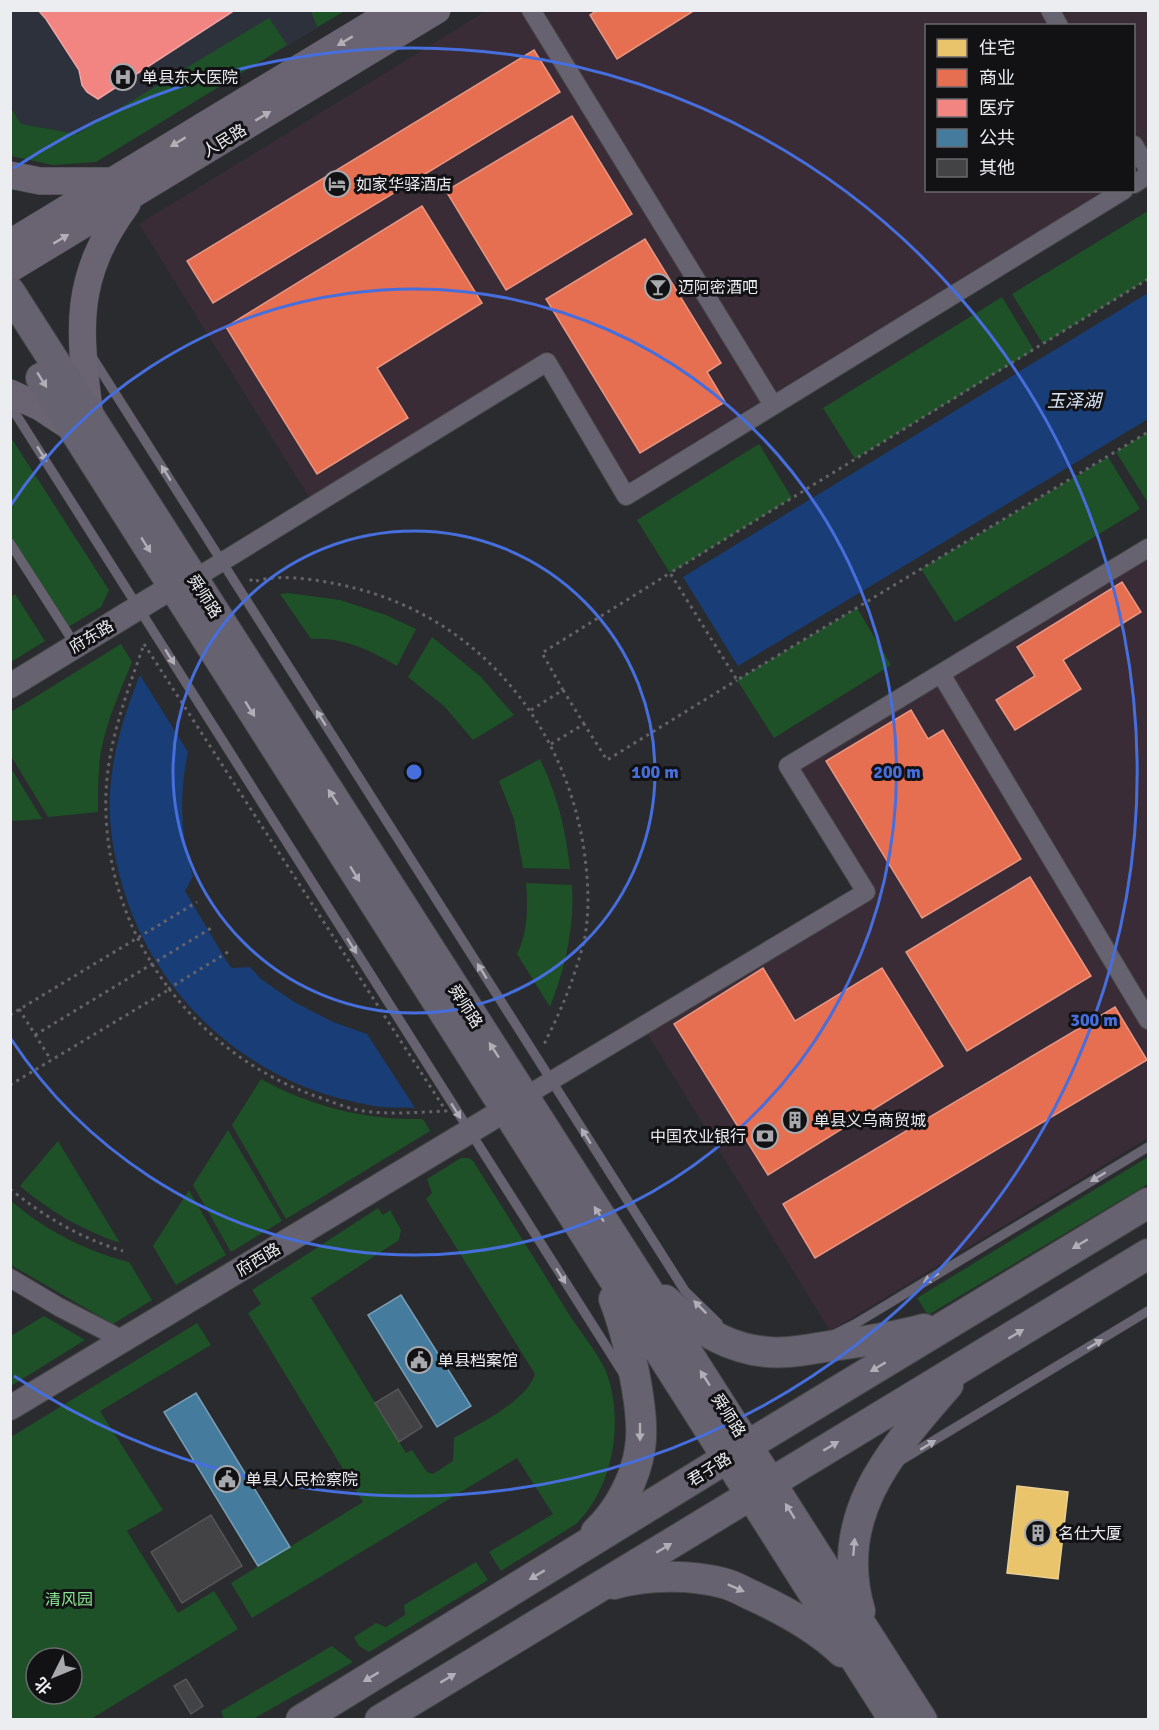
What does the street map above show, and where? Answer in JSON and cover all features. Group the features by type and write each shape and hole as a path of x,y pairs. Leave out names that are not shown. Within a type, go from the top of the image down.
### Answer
{"main road":[{"name":"人民路","path":"10,269 124,188 395,10"},
{"name":"人民路","path":"10,243 124,188 436,10"},
{"path":"10,174 40,181 124,188 112,224 99,247 91,268 85,294 81,422 10,393"},
{"name":"舜师路","path":"10,292 81,422 515,1104 633,1266 737,1451 876,1669 922,1719"},
{"name":"舜师路","path":"10,330 81,422"},
{"name":"舜师路","path":"515,1104 597,1254 737,1451"},
{"name":"君子路","path":"301,1719 737,1451 1149,1203"},
{"path":"570,1555 610,1518 633,1473 640,1448 641,1424 632,1365 618,1309 597,1254"},
{"path":"380,1719 1149,1254"},
{"path":"633,1266 684,1318 708,1334 734,1346 758,1344 786,1352 880,1340 952,1321"},
{"path":"876,1669 853,1580 853,1551 858,1519 866,1496 897,1448 950,1383 975,1359"},
{"path":"596,1589 625,1581 669,1577 724,1583 790,1614 839,1649 876,1669"},
{"name":"舜师路","path":"876,1669 894,1719"}],"street":[{"path":"531,10 773,405"},
{"path":"1050,10 1058,24"},
{"path":"1135,147 1149,169"},
{"path":"1135,183 1149,175"},
{"path":"183,583 547,363 626,496 1121,192"},
{"path":"515,1104 866,892 789,766 1149,548"},
{"name":"府东路","path":"10,686 139,607 183,583"},
{"path":"941,674 1149,1020"},
{"name":"府西路","path":"10,1408 515,1104"},
{"path":"10,1278 59,1307 123,1340"}],"lane":[{"path":"83,342 685,1292 721,1326 731,1331"},
{"path":"10,405 637,1395"},
{"path":"10,543 76,646"},
{"path":"758,1344 784,1343 838,1333 1149,1147"},
{"path":"878,1475 1149,1311"}],"path":[{"path":"1149,279 542,653 607,760 1149,432"},
{"path":"670,573 737,680"},
{"path":"250,579 253,582 277,577 299,578 352,587 386,597 409,607 444,627 472,647 502,675 531,710 551,744 570,787 580,826 588,892 585,934 561,1009 545,1042 548,1047"},
{"path":"144,644 446,1111 388,1113 364,1111 301,1092 260,1072 224,1046 193,1017 168,989 152,963 137,938 123,906 107,840 107,774 114,733 144,644"},
{"path":"531,710 563,690"},
{"path":"551,744 584,724"},
{"path":"10,1015 197,902"},
{"path":"35,1035 213,927"},
{"path":"10,1079 12,1084 228,952"},
{"path":"19,1009 51,1060"},
{"path":"10,1189 60,1225 89,1240 123,1251"}],"shaded area":[{"name":"单县东大医院","path":"11,11 345,11 96,162 77,134 21,124 11,108"},
{"path":"486,11 1148,11 1148,163 1135,171 1135,24 925,24 925,192 1101,192 629,482 550,350 309,497 139,224"},
{"path":"1148,556 1148,1138 830,1331 645,1030 873,894 797,770"}],"green space":[{"path":"311,11 345,11 317,27"},
{"path":"269,18 287,45 96,162 53,165 11,156 11,108 21,124 77,134"},
{"path":"1148,211 1148,279 1043,344 1012,294"},
{"path":"1002,297 1034,350 855,459 823,408"},
{"path":"1148,432 1148,503 1116,452"},
{"path":"10,436 109,590 101,607 65,629 11,543"},
{"path":"759,444 792,498 670,573 637,520"},
{"path":"1108,457 1140,509 955,622 921,569"},
{"path":"15,594 45,641 11,662 11,597"},
{"path":"280,594 340,600 386,615 416,629 397,666 345,642 311,639"},
{"path":"857,608 891,665 774,738 737,680"},
{"path":"432,637 480,676 514,715 473,740 445,707 408,677"},
{"path":"121,644 132,662 114,706 101,751 98,812 48,817 11,756 11,712"},
{"path":"540,759 560,812 570,869 523,868 514,819 499,781"},
{"path":"11,768 42,819 11,821"},
{"path":"526,883 572,885 572,916 568,947 550,1007 517,954 521,946 526,919"},
{"path":"261,1079 300,1097 339,1110 380,1117 423,1119 430,1131 286,1219 232,1125"},
{"path":"228,1130 282,1221 231,1252 193,1185"},
{"path":"58,1141 120,1243 67,1219 20,1186"},
{"path":"1148,1157 1148,1184 928,1315 917,1298"},
{"path":"461,1158 469,1158 473,1161 570,1316 596,1353 607,1374 615,1413 614,1434 607,1474 599,1492 589,1509 576,1524 501,1571 489,1552 553,1514 517,1458 252,1618 231,1583 363,1502 248,1313 261,1304 252,1290 378,1208 383,1215 390,1210 401,1230 399,1240 311,1298 406,1453 412,1450 427,1472 433,1474 453,1461 454,1438 512,1403 530,1384 535,1374 426,1199 432,1193 427,1179"},
{"path":"189,1190 226,1255 176,1285 153,1246"},
{"path":"11,1201 52,1230 81,1246 129,1262 152,1300 113,1324 11,1265"},
{"path":"44,1316 85,1340 11,1386 11,1336"},
{"name":"清风园","path":"197,1323 211,1345 100,1411 163,1510 127,1531 178,1613 214,1591 238,1629 91,1719 11,1719 11,1437"},
{"path":"476,1562 488,1580 369,1652 359,1646 354,1637 376,1623 386,1627 405,1615 404,1605"},
{"path":"332,1646 353,1662 253,1719 224,1719 221,1711"}],"water":[{"name":"玉泽湖","path":"1148,293 1148,419 738,666 683,577"},
{"path":"140,675 188,752 183,783 182,814 185,845 193,876 185,891 227,962 232,968 250,967 261,979 294,1002 333,1022 367,1034 415,1108 366,1105 338,1098 300,1085 264,1067 232,1045 202,1019 176,990 153,957 135,922 122,884 114,851 110,816 111,779 116,748"}],"building: 住宅":[{"name":"名仕大厦","path":"1017,1486 1068,1492 1058,1579 1007,1573"}],"building: 商业":[{"path":"598,10 695,10 617,59 590,15"},
{"path":"534,50 560,92 213,303 187,261"},
{"path":"572,116 632,214 506,290 446,191"},
{"path":"422,206 482,303 377,368 408,418 317,474 226,327"},
{"path":"645,239 721,363 707,372 725,402 640,453 546,299"},
{"path":"1122,582 1141,612 1063,660 1081,689 1015,730 996,700 1035,676 1017,647"},
{"path":"911,710 928,739 943,730 1021,859 922,918 826,761"},
{"path":"1030,877 1091,976 967,1051 906,952"},
{"name":"单县义乌商贸城","path":"763,968 795,1021 882,968 943,1066 768,1175 674,1024"},
{"path":"1115,1007 1147,1060 815,1258 783,1204"}],"building: 医疗":[{"path":"38,10 235,10 98,99 87,92 82,85 79,70"}],"building: 公共":[{"name":"单县档案馆","path":"401,1295 471,1406 437,1427 368,1315"},
{"name":"单县人民检察院","path":"196,1393 290,1547 258,1566 164,1412"}],"building: 其他":[{"path":"398,1389 422,1427 399,1442 375,1403"},
{"path":"211,1515 242,1566 182,1603 151,1552"},
{"path":"186,1679 203,1706 191,1714 174,1686"}],"place":[{"name":"单县东大医院","path":"123,77"},
{"name":"如家华驿酒店","path":"337,184"},
{"name":"迈阿密酒吧","path":"658,287"},
{"name":"单县义乌商贸城","path":"795,1120"},
{"name":"中国农业银行","path":"765,1136"},
{"name":"单县档案馆","path":"419,1360"},
{"name":"单县人民检察院","path":"227,1479"},
{"name":"名仕大厦","path":"1038,1533"}]}
